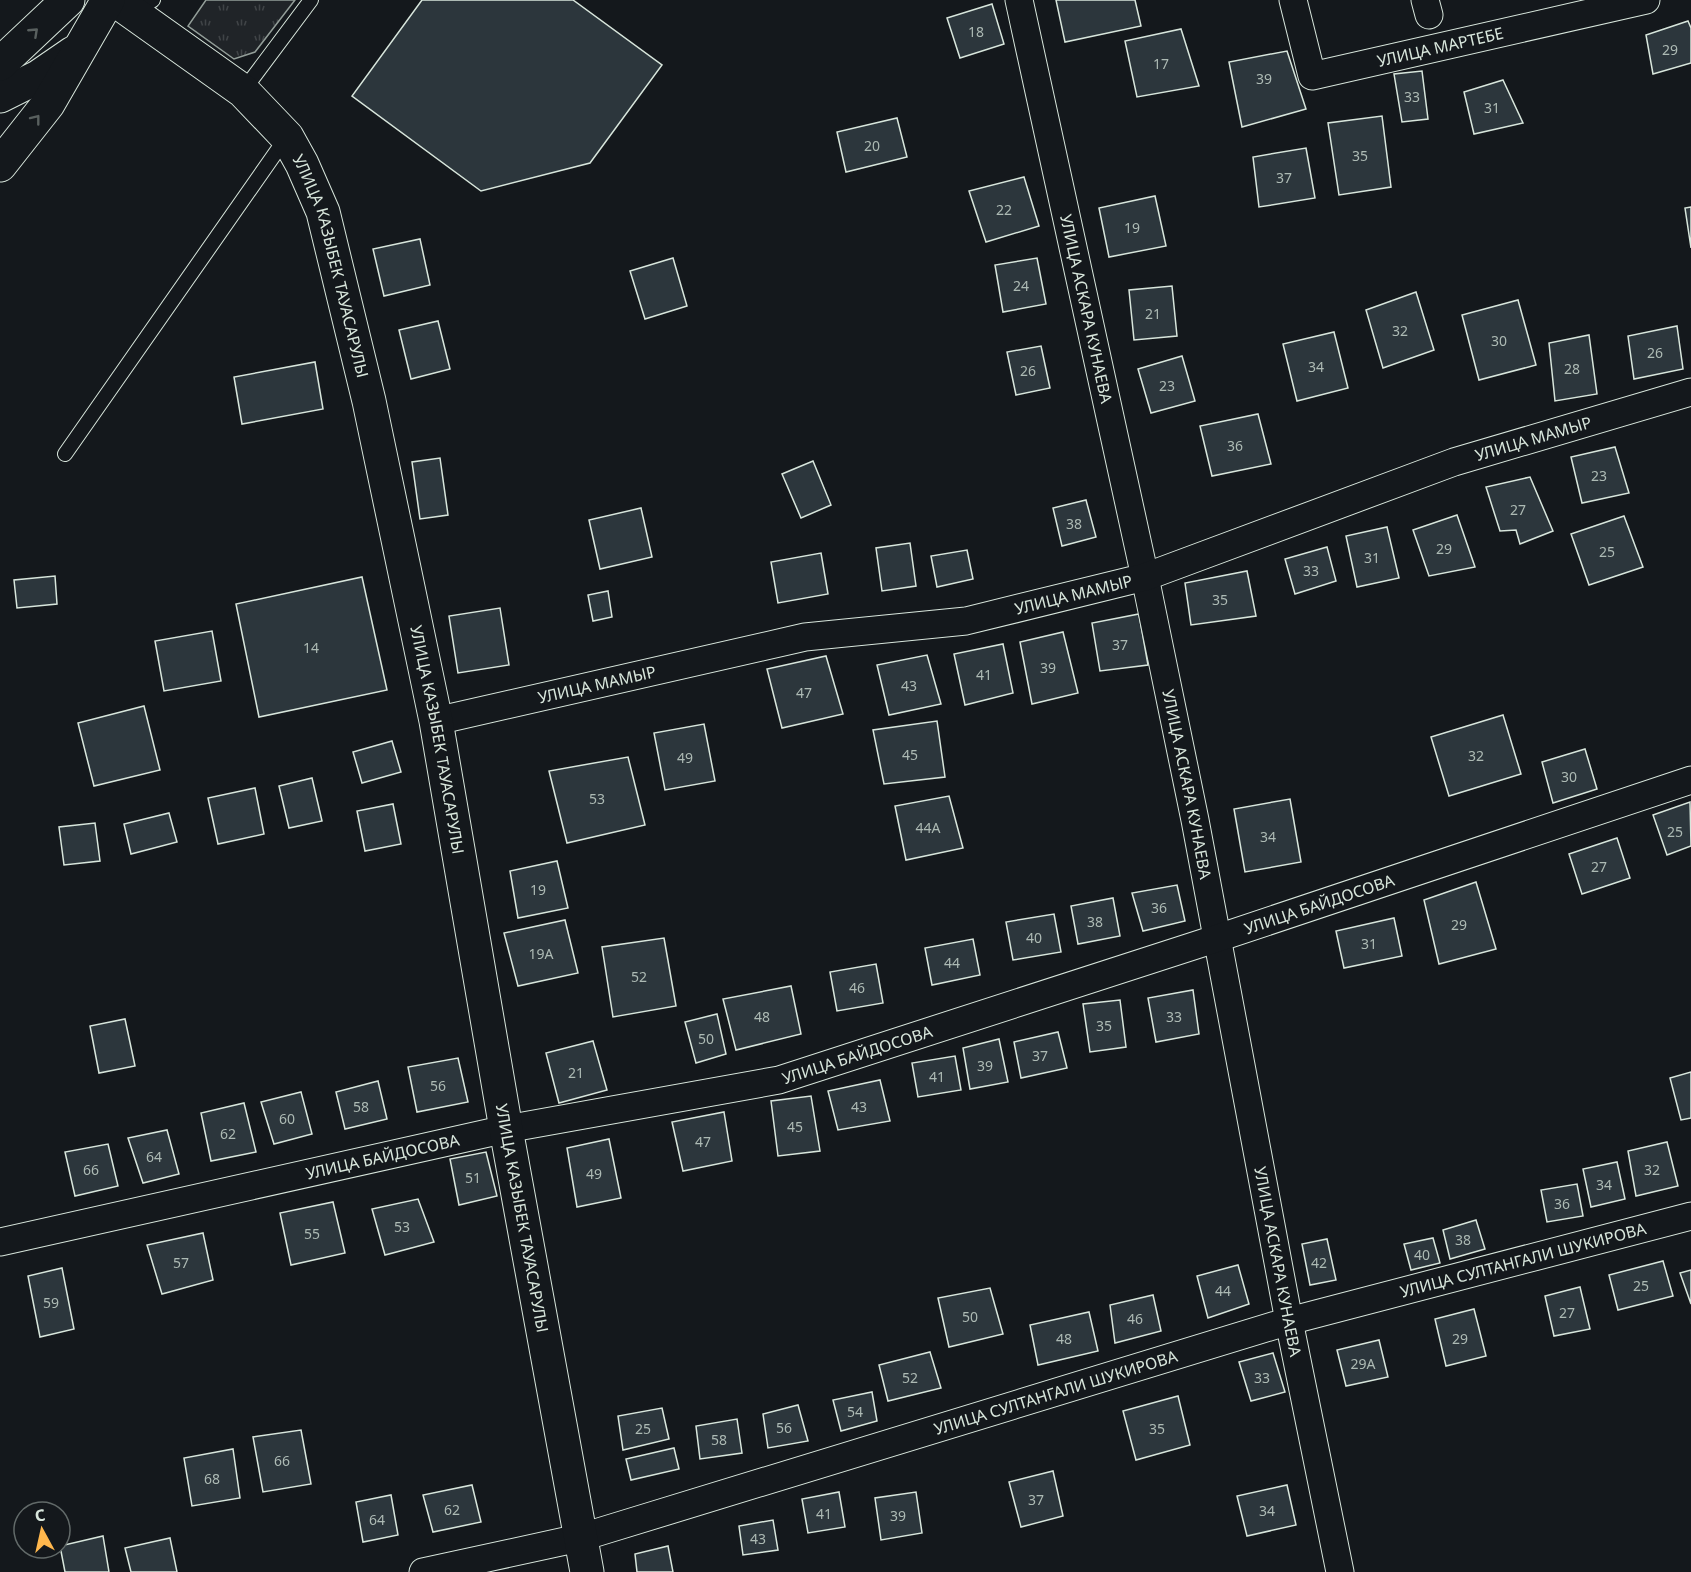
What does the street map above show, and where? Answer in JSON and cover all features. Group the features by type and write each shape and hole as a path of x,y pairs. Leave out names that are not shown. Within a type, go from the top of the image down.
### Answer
{"street":[{"path":"0,64 68,0"},
{"name":"УЛИЦА АСКАРА КУНАЕВА","path":"1019,0 1145,577 1218,938 1289,1321 1340,1572"},
{"name":"УЛИЦА МАРТЕБЕ","path":"1297,1 1312,76 1646,0"},
{"path":"0,96 38,77 79,50 127,3"},
{"name":"УЛИЦА КАЗЫБЕК ТАУАСАРУЛЫ","path":"127,3 243,91 287,137 302,164 323,212 369,401 436,722 586,1572"},
{"path":"0,165 48,104 79,50"},
{"name":"УЛИЦА МАМЫР","path":"436,722 805,637 966,621 1145,577 1454,462 1691,392"},
{"name":"УЛИЦА БАЙДОСОВА","path":"0,1242 506,1129 779,1080 1218,938 1691,780"},
{"name":"УЛИЦА СУЛТАНГАЛИ ШУКИРОВА","path":"423,1572 579,1538 1289,1321 1691,1216"}],"lane":[{"path":"243,91 311,0"},
{"path":"65,454 287,137"}],"green space":[{"path":"206,0 295,0 255,52 234,59 188,26"}],"building":[{"path":"422,0 573,0 662,65 590,163 481,191 352,96"},
{"path":"1056,0 1135,0 1141,26 1065,42"},
{"path":"992,4 1004,44 960,58 947,18"},
{"path":"1688,21 1691,28 1691,63 1653,74 1646,35"},
{"path":"1181,29 1199,86 1137,97 1125,41"},
{"path":"1287,51 1306,109 1242,127 1229,62"},
{"path":"1422,71 1428,119 1402,122 1394,74"},
{"path":"1503,80 1523,123 1474,134 1464,92"},
{"path":"1382,116 1391,187 1339,195 1328,123"},
{"path":"897,118 907,157 846,172 837,132"},
{"path":"1306,148 1315,198 1259,207 1253,157"},
{"path":"1024,177 1039,226 986,242 969,191"},
{"path":"1155,196 1166,246 1109,257 1099,208"},
{"path":"1691,207 1691,248 1685,208"},
{"path":"420,239 430,285 384,296 373,249"},
{"path":"673,258 687,306 645,319 630,271"},
{"path":"1037,258 1046,304 1003,312 995,265"},
{"path":"1172,286 1177,336 1134,340 1129,290"},
{"path":"1416,292 1434,350 1383,368 1366,310"},
{"path":"1518,300 1536,365 1479,380 1462,315"},
{"path":"438,321 450,369 411,379 399,330"},
{"path":"1677,326 1683,369 1634,379 1628,336"},
{"path":"1334,332 1348,388 1297,401 1283,344"},
{"path":"1589,335 1597,394 1555,401 1549,343"},
{"path":"1041,346 1050,388 1016,395 1007,352"},
{"path":"1182,356 1195,401 1151,413 1138,369"},
{"path":"315,362 323,409 242,424 234,377"},
{"path":"1258,414 1271,464 1212,476 1200,426"},
{"path":"1615,447 1629,493 1582,503 1571,457"},
{"path":"440,458 448,515 420,519 412,462"},
{"path":"813,461 831,505 801,518 782,474"},
{"path":"1530,477 1553,531 1520,544 1516,530 1500,531 1486,487"},
{"path":"1086,500 1096,537 1062,546 1053,508"},
{"path":"641,508 652,557 600,569 589,520"},
{"path":"1457,515 1475,567 1429,576 1413,530"},
{"path":"1624,516 1643,567 1589,585 1571,534"},
{"path":"1387,527 1399,578 1357,587 1346,536"},
{"path":"910,543 916,586 882,591 876,548"},
{"path":"1327,547 1336,581 1295,594 1285,559"},
{"path":"967,550 973,579 937,587 931,556"},
{"path":"821,553 828,594 778,603 771,562"},
{"path":"1247,571 1256,616 1191,625 1185,583"},
{"path":"55,576 57,604 17,608 14,580"},
{"path":"362,577 387,690 259,717 236,604"},
{"path":"608,591 612,617 593,621 588,595"},
{"path":"500,608 509,665 458,673 449,616"},
{"path":"1139,614 1148,665 1100,671 1092,623"},
{"path":"212,631 221,681 164,691 155,641"},
{"path":"1063,632 1078,693 1032,704 1020,642"},
{"path":"1003,644 1013,693 965,705 954,654"},
{"path":"927,655 941,704 889,715 877,665"},
{"path":"826,656 843,714 782,728 767,669"},
{"path":"144,706 160,770 94,786 78,723"},
{"path":"1503,715 1521,774 1449,796 1431,737"},
{"path":"937,721 945,777 884,784 873,730"},
{"path":"704,724 715,781 665,790 654,733"},
{"path":"392,741 401,772 362,783 353,752"},
{"path":"1585,749 1597,789 1553,803 1542,762"},
{"path":"628,757 645,825 567,843 549,771"},
{"path":"312,778 322,821 289,828 279,786"},
{"path":"255,788 264,834 218,844 208,798"},
{"path":"949,796 963,848 906,860 895,806"},
{"path":"1290,799 1301,862 1245,872 1234,809"},
{"path":"1690,802 1691,846 1667,855 1653,815"},
{"path":"393,804 401,844 365,851 357,811"},
{"path":"169,813 177,842 131,854 124,824"},
{"path":"95,823 100,861 64,865 59,827"},
{"path":"1617,838 1630,878 1582,894 1569,854"},
{"path":"557,861 568,908 518,918 510,871"},
{"path":"1476,882 1496,949 1439,964 1424,900"},
{"path":"1177,885 1185,921 1143,931 1132,893"},
{"path":"1113,898 1120,936 1078,944 1071,906"},
{"path":"1054,914 1061,952 1013,960 1006,922"},
{"path":"1394,918 1402,956 1344,968 1336,931"},
{"path":"565,920 578,973 518,986 504,933"},
{"path":"664,938 676,1006 613,1017 602,947"},
{"path":"973,939 980,975 932,985 925,948"},
{"path":"876,964 883,1003 837,1011 830,972"},
{"path":"791,986 801,1034 736,1050 723,999"},
{"path":"1193,990 1199,1034 1156,1042 1148,998"},
{"path":"1120,1000 1126,1047 1090,1052 1083,1004"},
{"path":"717,1014 726,1054 696,1063 685,1022"},
{"path":"125,1019 135,1066 99,1073 90,1026"},
{"path":"1058,1032 1067,1068 1021,1078 1014,1042"},
{"path":"999,1039 1008,1082 970,1089 963,1048"},
{"path":"593,1041 607,1090 559,1103 546,1053"},
{"path":"955,1056 961,1090 918,1097 912,1063"},
{"path":"458,1058 468,1102 417,1112 408,1067"},
{"path":"1691,1072 1691,1118 1681,1120 1670,1078"},
{"path":"880,1080 890,1121 838,1130 828,1091"},
{"path":"378,1081 387,1119 345,1129 336,1092"},
{"path":"301,1092 312,1134 274,1144 261,1102"},
{"path":"811,1096 820,1151 778,1156 771,1101"},
{"path":"244,1103 256,1152 211,1161 201,1113"},
{"path":"724,1112 732,1161 683,1171 672,1122"},
{"path":"167,1130 179,1174 143,1183 128,1138"},
{"path":"609,1139 621,1198 577,1207 567,1148"},
{"path":"1667,1142 1678,1186 1636,1196 1628,1151"},
{"path":"108,1144 118,1186 75,1196 65,1152"},
{"path":"486,1152 497,1196 459,1205 450,1159"},
{"path":"1617,1162 1625,1199 1591,1207 1583,1169"},
{"path":"1577,1184 1583,1216 1547,1222 1541,1190"},
{"path":"418,1199 434,1242 385,1255 372,1209"},
{"path":"333,1202 345,1253 291,1265 280,1213"},
{"path":"1476,1220 1485,1249 1450,1259 1443,1230"},
{"path":"203,1233 213,1280 162,1294 147,1245"},
{"path":"1433,1238 1440,1263 1411,1270 1404,1244"},
{"path":"1327,1239 1336,1280 1310,1285 1302,1244"},
{"path":"1663,1261 1673,1296 1618,1310 1609,1275"},
{"path":"1238,1265 1249,1304 1208,1318 1197,1276"},
{"path":"62,1268 74,1329 40,1337 28,1276"},
{"path":"1691,1270 1691,1304 1680,1273"},
{"path":"1580,1287 1590,1329 1554,1336 1545,1296"},
{"path":"990,1288 1003,1334 949,1347 938,1298"},
{"path":"1153,1295 1161,1331 1115,1343 1110,1305"},
{"path":"1474,1309 1486,1356 1446,1366 1435,1319"},
{"path":"1089,1312 1098,1351 1038,1365 1030,1325"},
{"path":"1379,1340 1388,1377 1346,1386 1337,1350"},
{"path":"930,1352 941,1388 888,1401 879,1365"},
{"path":"1273,1353 1285,1392 1251,1401 1239,1362"},
{"path":"872,1392 877,1421 841,1431 833,1400"},
{"path":"1178,1396 1190,1445 1136,1460 1123,1411"},
{"path":"798,1405 808,1441 768,1448 763,1414"},
{"path":"662,1408 669,1439 623,1450 618,1416"},
{"path":"737,1419 742,1453 700,1459 696,1426"},
{"path":"301,1430 311,1484 263,1492 253,1437"},
{"path":"674,1448 679,1469 631,1480 626,1459"},
{"path":"233,1449 240,1498 192,1506 184,1458"},
{"path":"1053,1471 1063,1516 1021,1527 1009,1482"},
{"path":"472,1485 481,1522 433,1532 423,1495"},
{"path":"1287,1485 1296,1525 1247,1536 1237,1496"},
{"path":"839,1492 845,1527 808,1533 802,1499"},
{"path":"916,1492 922,1533 881,1540 875,1498"},
{"path":"391,1495 398,1535 363,1542 356,1502"},
{"path":"773,1520 778,1550 743,1555 739,1526"},
{"path":"103,1536 109,1572 65,1572 63,1560 72,1560 72,1543"},
{"path":"170,1538 177,1572 131,1572 125,1548"},
{"path":"668,1546 673,1572 637,1572 635,1554"}]}
